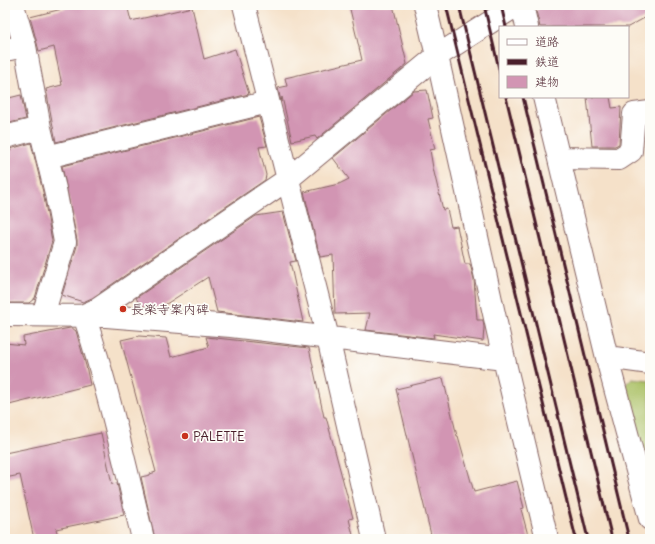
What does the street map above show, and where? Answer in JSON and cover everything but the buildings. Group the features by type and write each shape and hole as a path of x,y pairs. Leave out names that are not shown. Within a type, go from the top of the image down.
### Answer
{"street":[{"path":"13,5 15,48 48,156 65,242 43,315"},
{"path":"244,5 328,338 374,539"},
{"path":"425,5 504,360 547,539"},
{"path":"84,315 98,309 288,179 437,56 517,5"},
{"path":"522,5 528,26"},
{"path":"544,98 607,357 650,519"},
{"path":"48,156 268,102"},
{"path":"559,158 619,160 631,151 634,114 650,112"},
{"path":"5,137 40,128"},
{"path":"5,315 84,315 231,326 504,360"},
{"path":"84,315 112,412 143,539"},
{"path":"607,357 650,363"}],"green space":[{"path":"632,378 650,380 650,477 622,388"}],"railway":[{"path":"446,5 576,539"},
{"path":"459,5 588,539"},
{"path":"484,5 499,69"},
{"path":"501,5 506,26"},
{"path":"506,98 612,539"},
{"path":"523,98 629,539"}],"place":[{"name":"長楽寺案内碑","path":"123,309"},
{"name":"PALETTE","path":"185,436"}]}
